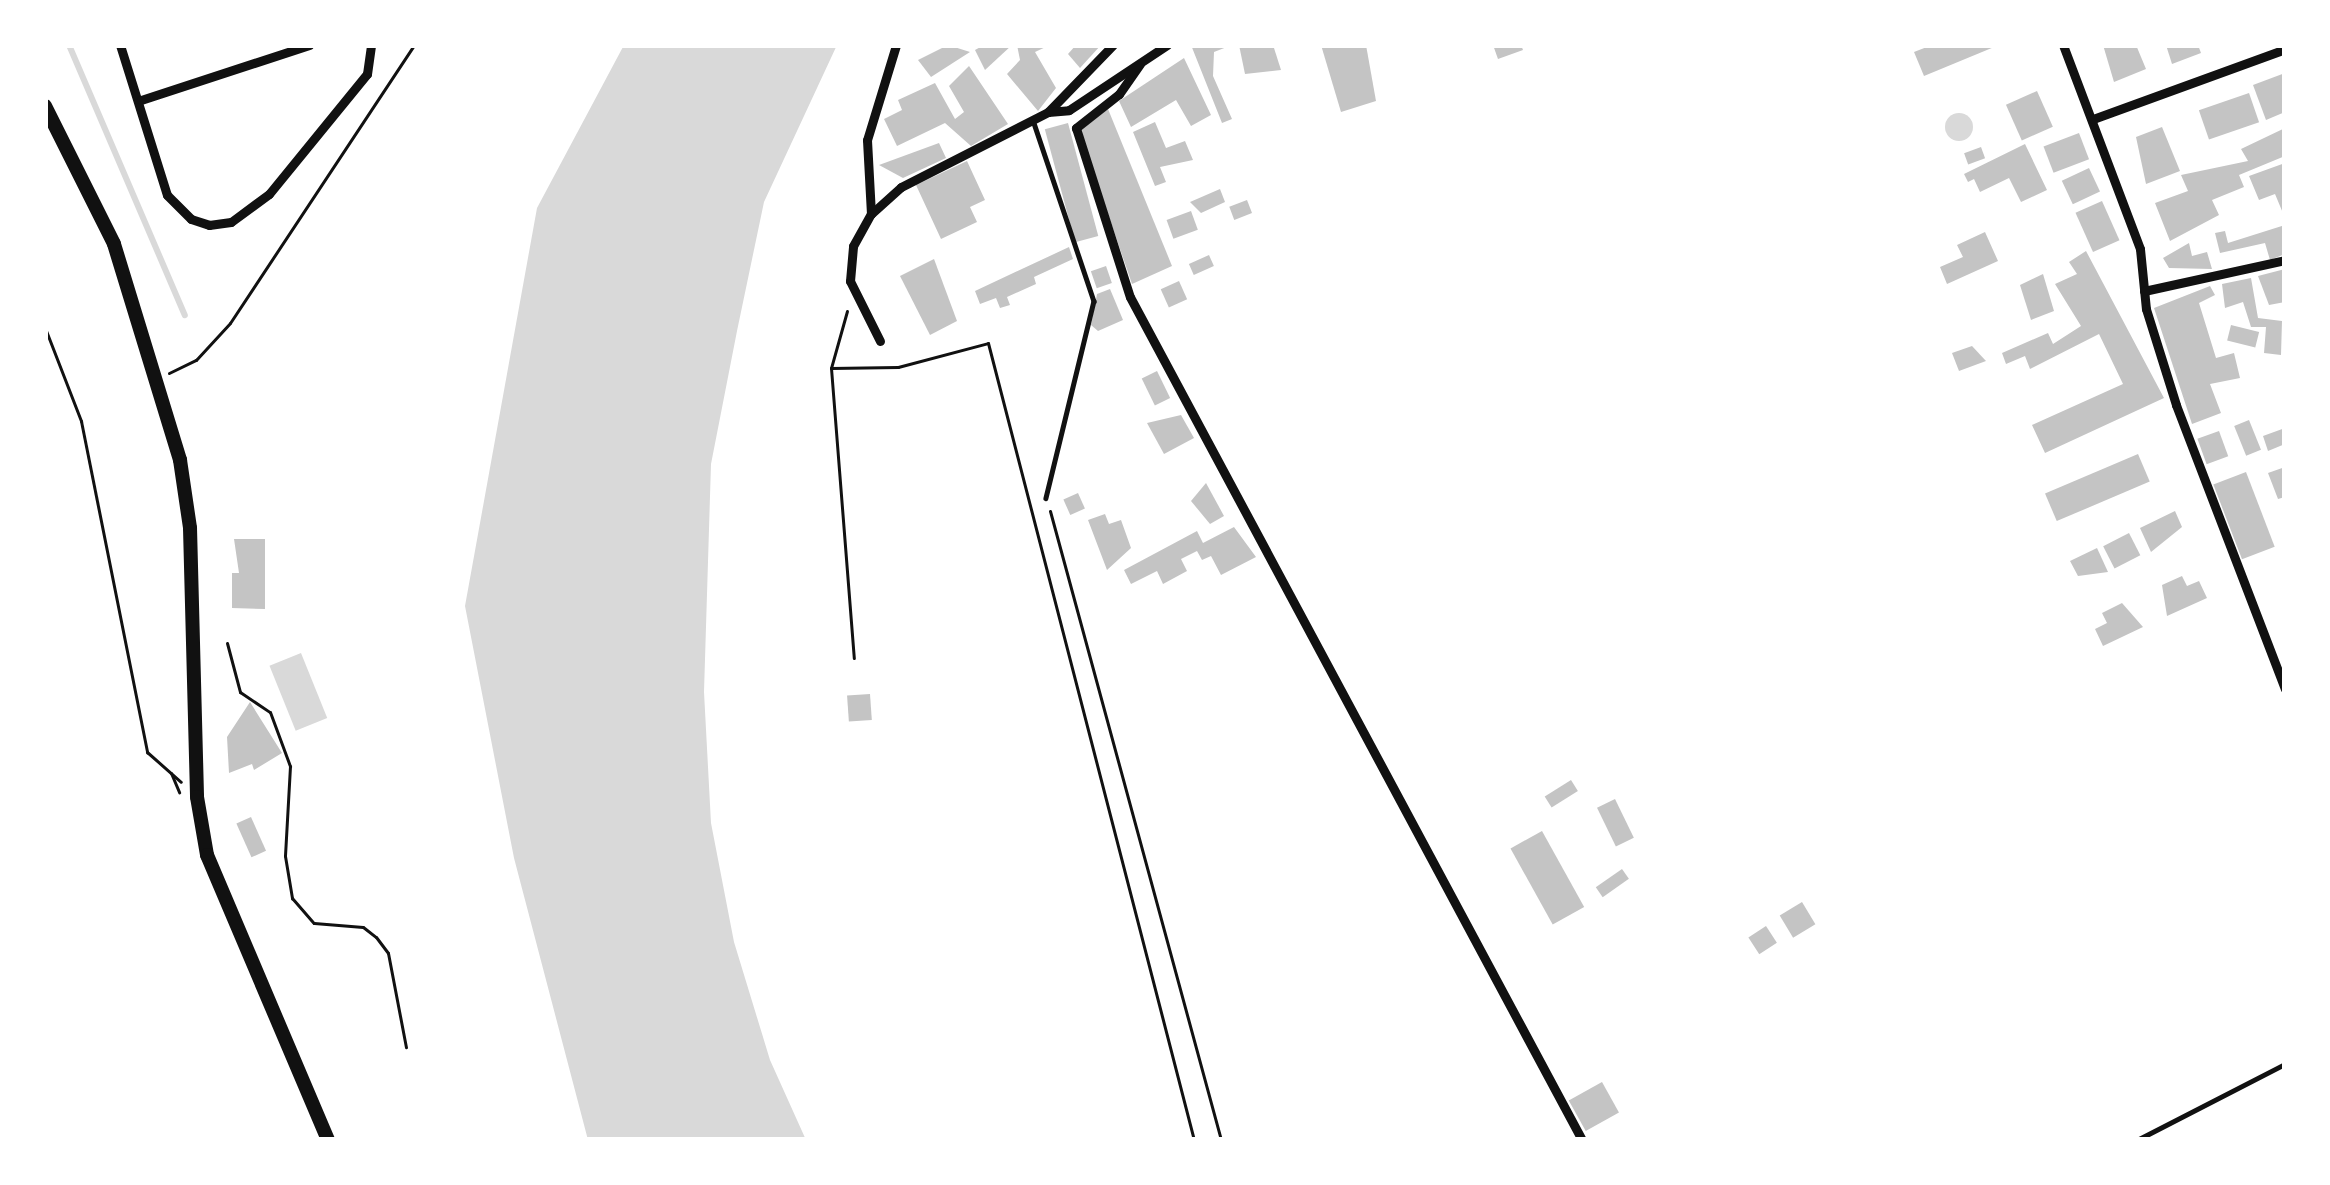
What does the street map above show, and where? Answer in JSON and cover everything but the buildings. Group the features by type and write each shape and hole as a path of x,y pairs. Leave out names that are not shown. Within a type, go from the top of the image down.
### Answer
{"main road":[{"path":"45,106 114,244 180,460 207,855 328,1140"}],"street":[{"path":"120,45 141,100 166,195 191,219 231,222 269,194 367,74 371,45"},
{"path":"141,100 309,45"},
{"path":"871,214 867,140 896,45"},
{"path":"880,341 854,292 853,246 871,214 901,187 1034,122 1113,45"},
{"path":"1048,112 1069,110 1167,45"},
{"path":"2063,45 2140,249 2144,291 2198,466 2285,689"},
{"path":"2093,119 2285,49"},
{"path":"1140,64 1119,94 1076,128 1130,297 1582,1140"},
{"path":"2144,291 2285,260"}],"lane":[{"path":"1034,122 1094,301 1046,498"},
{"path":"2137,1140 2285,1064"}],"path":[{"path":"177,369 230,323 413,45"},
{"path":"854,292 831,368 854,658"},
{"path":"45,328 81,421 147,752 170,772"},
{"path":"831,368 898,367 988,343 1194,1140"},
{"path":"1046,498 1221,1140"},
{"path":"227,643 240,692 270,712 290,766 285,856 292,898 314,923 363,927 376,937 388,953 406,1047"}],"shaded area":[{"path":"624,45 837,45 764,202 737,331 711,464 704,692 711,823 734,942 770,1060 806,1140 588,1140 514,858 465,606 537,208"},
{"path":"1959,113 1969,117 1973,127 1969,137 1959,141 1949,137 1945,127 1949,117"},
{"path":"301,653 327,718 296,731 269,666"}],"waterway":[{"path":"69,45 185,315"}]}
